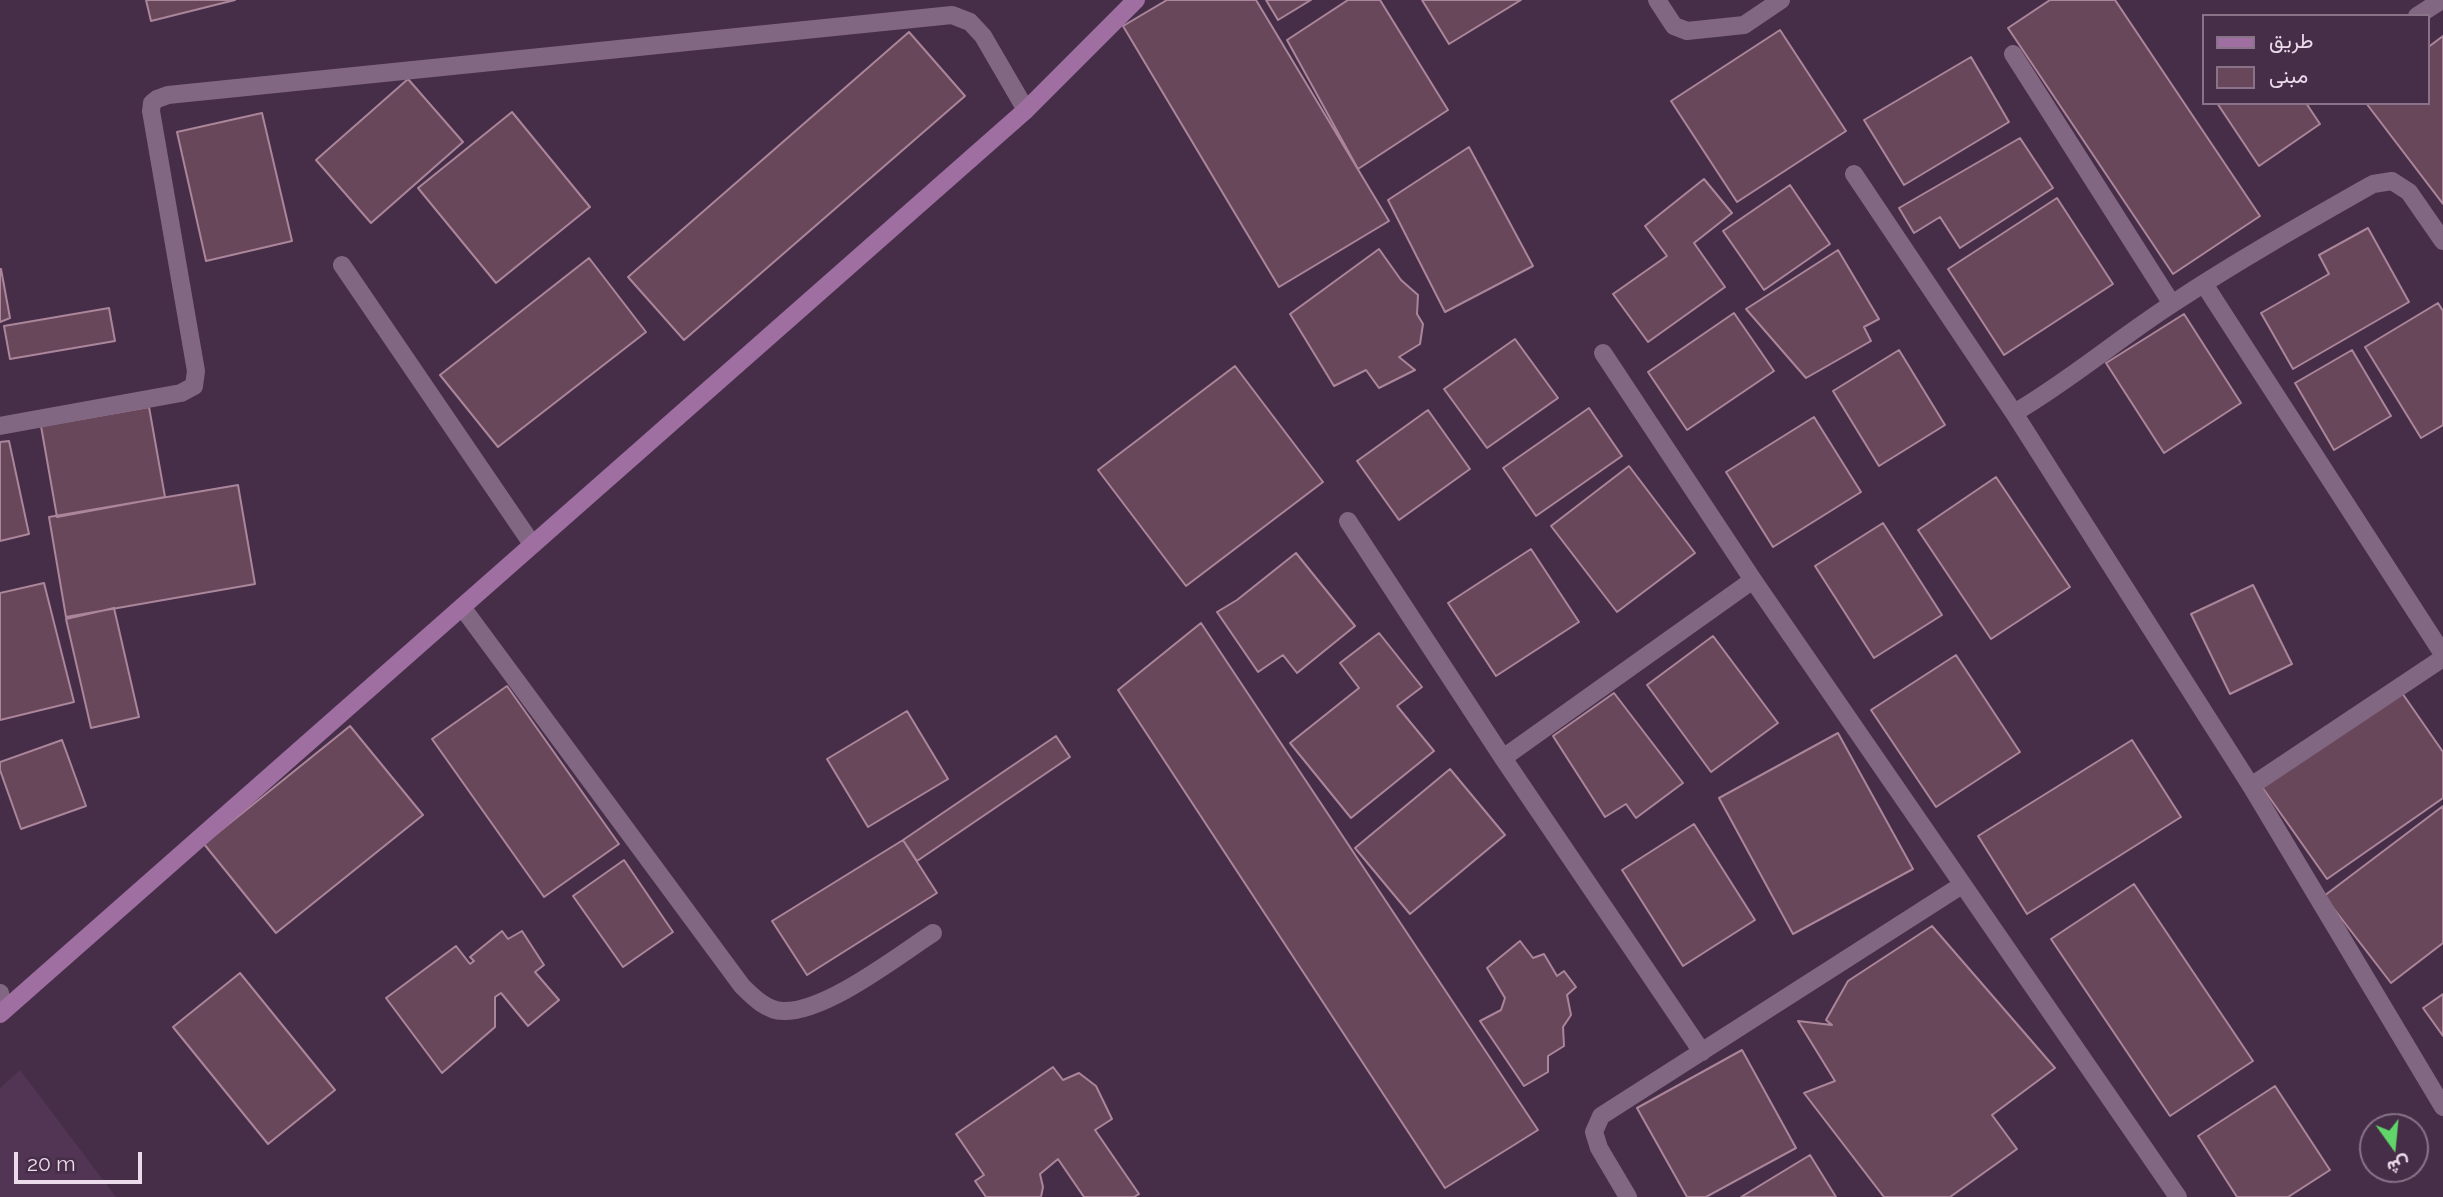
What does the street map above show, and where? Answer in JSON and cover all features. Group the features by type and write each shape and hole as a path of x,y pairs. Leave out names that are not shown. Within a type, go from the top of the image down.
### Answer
{"main road":[{"path":"1,1006 462,607 1026,110 1136,0"}],"street":[{"path":"1657,0 1674,26 1687,31 1744,25 1781,0"},
{"path":"2420,14 2442,0"},
{"path":"0,426 181,393 194,386 196,372 151,111 152,103 168,95 952,15 970,22 983,36 1026,110"},
{"path":"2013,54 2172,304"},
{"path":"1854,174 2014,413 2251,786 2443,1107"},
{"path":"2014,413 2050,392 2172,304 2373,184 2392,181 2409,192 2443,241"},
{"path":"342,265 532,544"},
{"path":"2204,285 2443,656 2251,786"},
{"path":"1603,353 1753,580 2178,1197"},
{"path":"1348,521 1503,758 1702,1052"},
{"path":"1503,758 1753,580"},
{"path":"462,607 742,986 754,998 781,1011 812,1007 933,933"},
{"path":"1628,1197 1599,1148 1594,1132 1601,1116 1962,885"}],"shaded area":[{"path":"20,1070 116,1197 0,1197 0,1088"}],"building":[{"path":"146,0 235,0 151,21"},
{"path":"1167,0 1256,0 1389,221 1279,287 1123,26"},
{"path":"1266,0 1311,0 1278,20"},
{"path":"1348,0 1380,0 1448,110 1358,169 1287,40"},
{"path":"1422,0 1521,0 1449,44"},
{"path":"2050,0 2115,0 2260,216 2173,274 2008,28"},
{"path":"1780,30 1846,131 1737,202 1671,101"},
{"path":"909,32 965,96 684,340 628,277"},
{"path":"2443,36 2443,204 2368,105 2429,105 2429,46"},
{"path":"1971,57 2009,122 1904,185 1864,120"},
{"path":"408,79 463,142 371,223 316,160"},
{"path":"2218,105 2307,105 2320,124 2259,166"},
{"path":"512,112 590,207 496,283 418,188"},
{"path":"262,113 292,241 206,261 177,132"},
{"path":"2020,138 2053,188 1960,248 1940,217 1914,233 1899,208"},
{"path":"1469,147 1533,266 1445,312 1388,200"},
{"path":"1704,179 1732,213 1694,243 1725,287 1648,342 1613,294 1667,256 1645,226"},
{"path":"1790,185 1830,244 1764,290 1723,231"},
{"path":"2057,198 2113,284 2004,355 1948,269"},
{"path":"2368,228 2409,302 2293,369 2261,313 2329,274 2319,255"},
{"path":"1379,249 1401,280 1418,295 1417,314 1423,324 1420,344 1399,357 1415,370 1379,388 1366,370 1334,386 1290,314"},
{"path":"1838,250 1879,319 1864,327 1871,341 1806,378 1746,309"},
{"path":"589,258 646,332 498,447 440,375"},
{"path":"0,269 10,318 0,322"},
{"path":"2438,303 2443,311 2443,425 2421,438 2365,347"},
{"path":"109,308 115,341 10,359 4,326"},
{"path":"1734,313 1774,371 1687,430 1648,372"},
{"path":"2184,314 2241,403 2164,453 2106,363"},
{"path":"1515,339 1558,398 1487,448 1444,389"},
{"path":"1899,350 1945,425 1879,466 1833,391"},
{"path":"2352,350 2391,416 2334,450 2295,383"},
{"path":"1235,366 1323,482 1186,586 1098,470"},
{"path":"149,407 165,497 57,517 41,426"},
{"path":"1589,408 1622,456 1536,516 1503,468"},
{"path":"1428,410 1470,469 1399,520 1357,461"},
{"path":"1814,417 1861,492 1773,547 1726,472"},
{"path":"9,441 29,534 0,541 0,442"},
{"path":"1629,466 1695,553 1617,612 1551,526"},
{"path":"1996,477 2070,587 1991,639 1918,530"},
{"path":"238,485 255,584 66,617 49,517"},
{"path":"1883,523 1942,615 1874,658 1815,566"},
{"path":"1531,549 1579,622 1496,676 1448,603"},
{"path":"1296,553 1355,626 1297,673 1283,655 1258,672 1217,612 1237,600"},
{"path":"44,583 74,702 0,720 0,593"},
{"path":"2253,585 2292,664 2230,694 2191,614"},
{"path":"114,608 139,717 91,728 66,619"},
{"path":"1201,623 1538,1130 1445,1188 1118,690"},
{"path":"1379,633 1422,687 1397,706 1434,751 1351,818 1290,743 1359,688 1340,663"},
{"path":"1713,636 1778,723 1711,772 1647,685"},
{"path":"1956,655 2020,752 1936,807 1871,710"},
{"path":"507,686 619,844 544,897 432,739"},
{"path":"2400,690 2443,752 2443,798 2327,879 2262,787"},
{"path":"1614,693 1683,783 1636,818 1626,804 1605,817 1553,736"},
{"path":"907,711 948,779 868,827 827,759"},
{"path":"350,726 423,815 276,933 204,844"},
{"path":"1838,733 1913,869 1793,934 1719,798"},
{"path":"1056,736 1070,757 917,861 903,840"},
{"path":"62,740 86,806 21,829 0,770 0,762"},
{"path":"2132,740 2181,817 2027,914 1978,836"},
{"path":"1450,769 1505,835 1410,914 1355,848"},
{"path":"2443,806 2443,943 2391,983 2324,896"},
{"path":"1694,824 1755,920 1683,966 1622,870"},
{"path":"903,840 937,893 807,975 772,921"},
{"path":"624,860 673,932 623,967 573,896"},
{"path":"2134,884 2253,1061 2170,1116 2051,939"},
{"path":"1932,926 2055,1068 1992,1115 2017,1149 1950,1197 1884,1197 1804,1093 1835,1081 1798,1021 1832,1025 1826,1020 1848,981"},
{"path":"502,931 508,939 522,931 544,965 535,972 559,1000 528,1026 501,993 495,997 495,1027 442,1073 386,998 456,946 470,964 474,961 470,957"},
{"path":"1520,941 1533,958 1544,954 1557,976 1564,971 1576,987 1567,995 1571,1015 1563,1027 1564,1046 1548,1056 1548,1072 1524,1086 1480,1021 1501,1010 1505,998 1487,968"},
{"path":"240,973 335,1090 268,1144 173,1027"},
{"path":"2443,994 2443,1036 2423,1008"},
{"path":"1742,1050 1796,1148 1706,1197 1687,1197 1637,1108"},
{"path":"1053,1067 1063,1080 1079,1073 1096,1086 1112,1119 1095,1130 1139,1194 1134,1197 1084,1197 1058,1159 1040,1174 1043,1187 1041,1197 986,1197 975,1181 984,1175 956,1134"},
{"path":"2275,1086 2330,1170 2288,1197 2237,1197 2198,1136"},
{"path":"1810,1155 1836,1197 1741,1197"}]}
